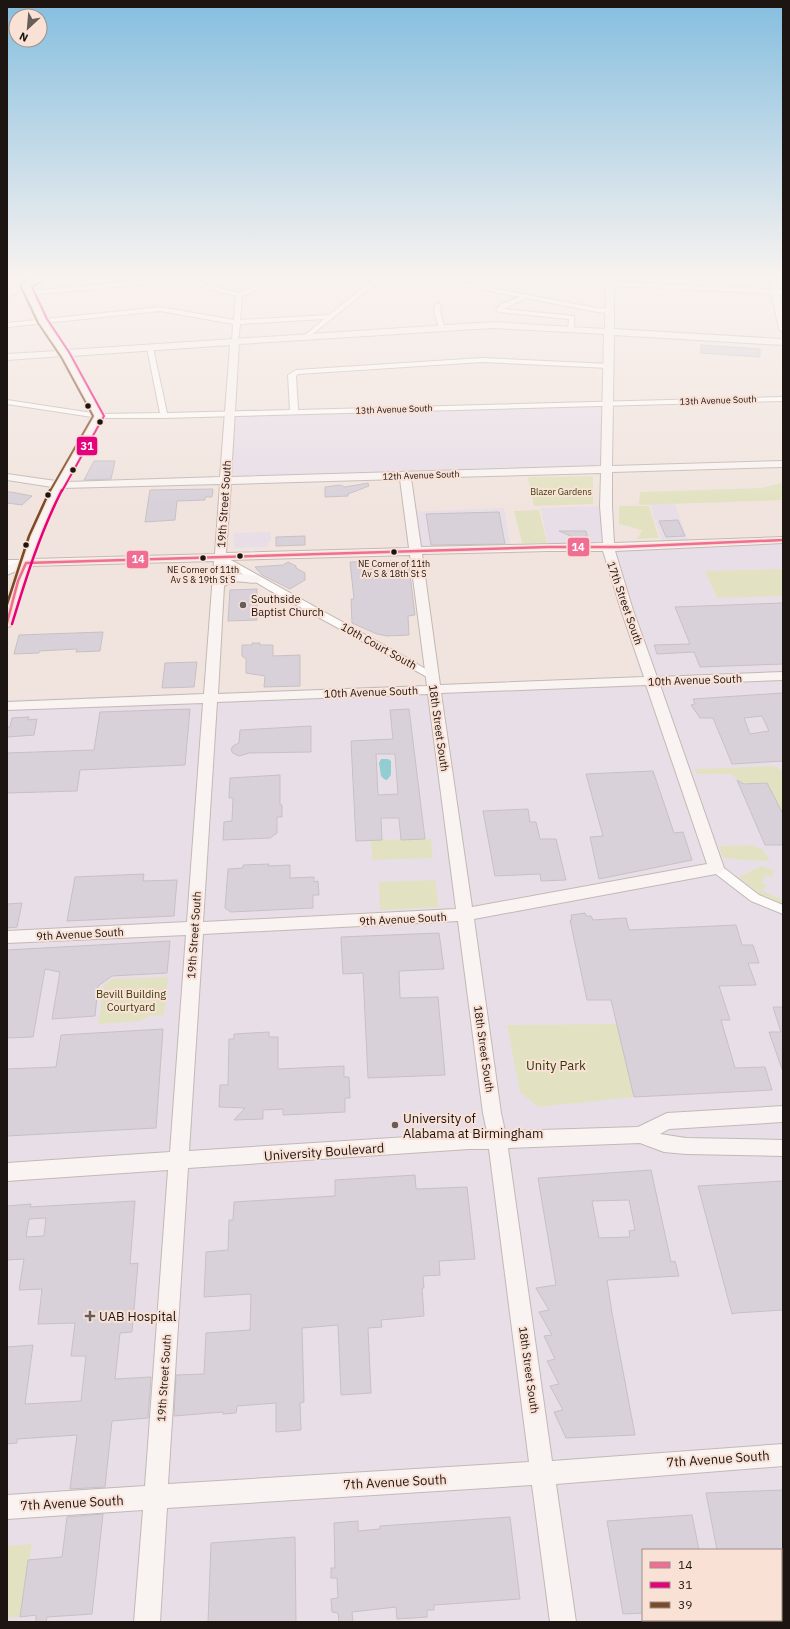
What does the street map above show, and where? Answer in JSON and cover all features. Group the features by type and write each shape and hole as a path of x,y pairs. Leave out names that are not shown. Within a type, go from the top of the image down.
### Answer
{"street":[{"path":"7,357 79,353"},
{"path":"151,353 161,395 164,416"},
{"name":"19th Street South","path":"146,1622 234,353"},
{"name":"17th Street South","path":"608,353 606,469 608,547 612,565 716,868"},
{"path":"7,623 18,581 37,532 60,486 99,416 65,354"},
{"path":"294,412 292,375 294,373 482,360 608,366"},
{"name":"13th Avenue South","path":"7,402 99,416 164,416 783,398"},
{"name":"12th Avenue South","path":"7,477 60,486 783,464"},
{"name":"18th Street South","path":"405,476 492,1113 498,1141 501,1173 563,1622"},
{"path":"7,563 548,547 608,547 783,540"},
{"name":"10th Court South","path":"220,557 433,683"},
{"path":"7,571 26,563"},
{"path":"218,585 238,576 255,579"},
{"name":"10th Avenue South","path":"7,706 210,699 433,683 652,681 783,676"},
{"path":"716,868 755,898 783,910"},
{"name":"9th Avenue South","path":"7,937 465,915 716,868"},
{"name":"University Boulevard","path":"640,1135 667,1121 783,1114"},
{"name":"University Boulevard","path":"7,1172 469,1142 640,1135 664,1144 686,1146 783,1148"},
{"name":"7th Avenue South","path":"7,1507 542,1473 783,1455"}],"shaded area":[{"path":"608,403 607,469 226,481 230,414"},
{"name":"University of Alabama at Birmingham","path":"650,504 675,504 689,543 783,540 783,1622 7,1622 7,700 642,677 622,610 608,547 415,551 409,512 504,508 511,548 548,547 541,508 606,506 608,544 662,543"},
{"path":"271,532 271,541 268,543 267,547 234,548 234,533"}],"green space":[{"name":"Blazer Gardens","path":"593,476 593,504 534,506 528,477"},
{"path":"782,483 783,500 639,505 640,492 761,488"},
{"path":"619,506 649,506 659,538 637,539 642,530 619,524"},
{"path":"539,510 547,543 522,543 514,511"},
{"path":"783,569 783,596 717,598 705,571"},
{"path":"774,766 783,771 783,814 767,783 752,784 739,781 731,774 696,774 695,769"},
{"path":"431,839 433,858 372,860 371,840"},
{"path":"753,845 763,850 770,861 723,858 719,846"},
{"path":"762,866 775,871 771,877 766,875 762,882 767,885 762,891 783,900 783,905 761,895 738,877"},
{"path":"435,880 439,907 380,910 379,882"},
{"name":"Bevill Building Courtyard","path":"168,977 164,1015 150,1016 140,1021 98,1024 104,986 112,979"},
{"name":"Unity Park","path":"617,1024 634,1097 538,1107 520,1092 507,1025"},
{"path":"32,1544 20,1617 7,1618 7,1546"}],"water":[{"path":"381,759 388,759 391,761 391,775 387,780 381,776 379,763"}],"building":[{"path":"701,353 760,353 760,357"},
{"path":"94,461 115,461 111,479 84,480"},
{"path":"368,483 369,486 348,494 348,496 325,497 325,487 340,485 345,487"},
{"path":"213,489 212,497 205,497 205,500 177,501 175,520 145,522 150,490"},
{"path":"7,492 32,496 22,505 7,503"},
{"path":"499,512 505,544 431,545 426,514"},
{"path":"678,520 685,536 666,537 659,521"},
{"path":"559,531 586,531 588,540 580,540"},
{"path":"305,536 305,545 276,546 276,537"},
{"path":"396,561 409,566 415,615 408,616 409,635 387,636 377,634 352,623 351,599 354,599 350,562"},
{"path":"288,562 305,573 305,580 290,589 262,575 255,567 283,565"},
{"name":"Southside Baptist Church","path":"257,589 257,620 228,621 230,590"},
{"path":"783,603 783,664 700,667 694,652 657,654 654,645 690,644 675,607"},
{"path":"103,632 100,651 76,652 77,649 14,654 19,635"},
{"path":"252,643 260,643 260,645 273,645 273,656 300,655 300,686 264,687 265,676 246,673 246,659 242,656 242,645 252,645"},
{"path":"197,662 194,687 162,688 165,663"},
{"path":"783,693 783,761 732,764 713,718 700,718 691,705 695,704 693,699","holes":["762,716 769,731 750,734 744,718"]},
{"path":"190,709 185,765 80,770 77,791 7,793 7,753 94,750 100,712"},
{"path":"409,709 425,839 401,840 399,818 381,818 382,840 356,841 351,741 393,739 390,710","holes":["376,754 395,754 398,794 378,795"]},
{"path":"29,717 28,720 37,719 34,735 7,737 7,727 10,727 12,718"},
{"path":"311,726 311,752 249,753 239,756 231,750 233,746 239,743 240,730"},
{"path":"653,771 674,833 683,832 692,860 599,879 590,837 603,836 586,774"},
{"path":"280,775 280,805 282,805 282,817 277,817 277,833 270,838 223,840 224,822 232,821 233,798 229,798 230,778"},
{"path":"737,780 744,784 767,783 783,814 783,845 765,845"},
{"path":"528,809 530,822 536,822 540,839 556,839 566,880 541,881 540,874 495,876 483,811"},
{"path":"269,864 268,866 290,865 290,878 314,877 314,882 318,881 319,895 313,895 313,908 231,912 225,908 228,869 243,868 243,865"},
{"path":"144,874 143,881 177,880 174,916 67,921 75,877"},
{"path":"22,903 17,927 7,928 7,904"},
{"path":"585,913 586,916 591,916 593,920 626,918 629,930 736,925 742,945 753,945 759,963 748,963 756,985 719,986 730,1020 721,1020 735,1068 765,1067 772,1090 634,1097 611,1000 587,1000 570,920 572,920 571,915"},
{"path":"439,933 444,969 399,971 400,998 438,997 445,1075 368,1078 363,973 343,974 341,937"},
{"path":"170,941 167,973 112,976 98,986 95,1016 52,1019 60,972 45,969 33,1037 7,1038 7,950"},
{"path":"773,1007 783,1007 782,1069 769,1032 781,1032"},
{"path":"163,1029 156,1128 7,1136 7,1069 56,1067 61,1035"},
{"path":"269,1032 269,1037 278,1037 278,1069 344,1066 344,1077 349,1077 350,1098 345,1098 345,1112 283,1115 283,1109 263,1110 263,1119 234,1120 245,1108 219,1107 220,1085 228,1085 229,1039 234,1039 234,1034"},
{"path":"651,1170 671,1262 675,1261 679,1276 607,1280 635,1435 566,1438 554,1412 563,1410 550,1386 559,1384 547,1361 555,1359 544,1336 552,1335 539,1312 549,1310 536,1288 556,1285 538,1178","holes":["629,1200 635,1230 629,1231 630,1237 599,1238 592,1201"]},
{"path":"415,1175 416,1189 467,1187 475,1259 439,1261 440,1275 423,1276 424,1288 422,1288 424,1316 381,1320 382,1327 368,1328 371,1393 341,1395 338,1325 302,1328 304,1402 300,1403 301,1430 276,1432 276,1403 237,1406 236,1413 223,1414 223,1412 174,1416 176,1375 204,1374 206,1333 250,1330 251,1294 204,1297 206,1252 228,1250 229,1220 233,1220 234,1202 335,1196 335,1180"},
{"path":"783,1181 783,1310 732,1314 698,1186"},
{"path":"135,1201 130,1264 138,1263 132,1332 120,1333 115,1379 151,1377 148,1418 112,1421 105,1487 70,1489 77,1435 17,1439 17,1443 7,1444 7,1347 33,1345 25,1404 81,1401 86,1356 71,1356 75,1323 38,1324 42,1289 19,1290 24,1259 7,1260 7,1206 31,1204 30,1207","holes":["46,1218 44,1236 26,1237 29,1219"]},
{"path":"783,1490 783,1550 717,1549 706,1493"},
{"path":"103,1514 92,1614 47,1617 46,1622 36,1622 36,1615 20,1617 28,1560 62,1557 67,1517"},
{"path":"692,1515 699,1549 642,1549 642,1613 623,1614 607,1521"},
{"path":"510,1517 520,1599 434,1605 434,1610 427,1610 427,1617 397,1619 396,1607 352,1612 353,1622 339,1622 338,1613 332,1612 331,1599 338,1598 337,1578 331,1578 331,1568 335,1568 334,1523 358,1521 358,1531 380,1529 380,1526"},
{"path":"295,1537 296,1622 208,1622 211,1543"}],"transit line":[{"name":"39","path":"7,604 17,570 38,515 57,477 93,416 58,353"},
{"name":"31","path":"12,624 29,568 47,520 62,490 104,416 70,353"},
{"name":"14","path":"7,623 18,581 26,563 548,547 620,547 783,540"}],"place":[{"name":"NE Corner of 11th Av S & 18th St S","path":"394,552"},
{"name":"NE Corner of 11th Av S & 19th St S","path":"203,558"},
{"name":"Southside Baptist Church","path":"243,605"},
{"name":"University of Alabama at Birmingham","path":"395,1125"},
{"name":"UAB Hospital","path":"90,1316"}]}
